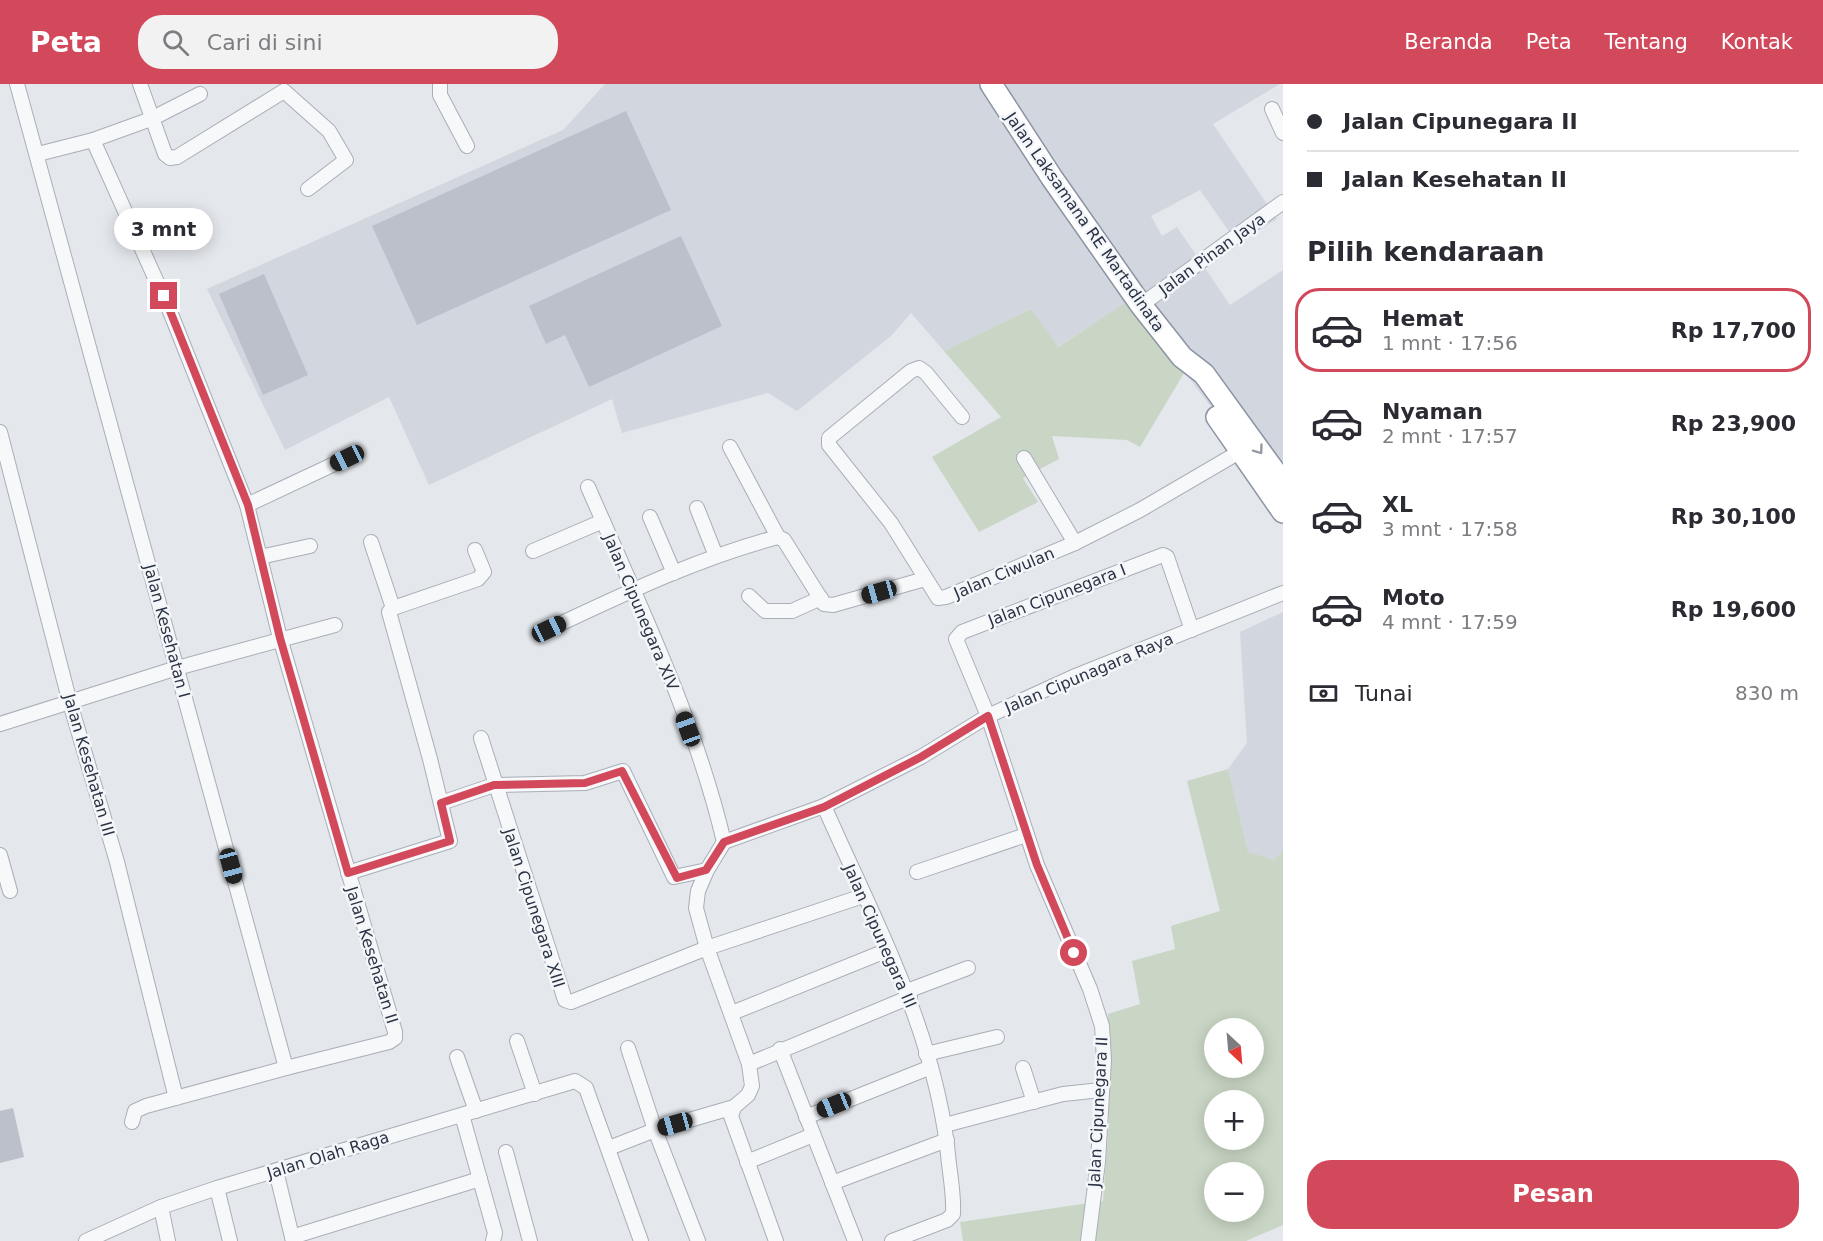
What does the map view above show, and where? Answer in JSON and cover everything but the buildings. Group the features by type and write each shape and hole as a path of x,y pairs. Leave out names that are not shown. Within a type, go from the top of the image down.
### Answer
{"highway":[{"name":"Jalan Laksamana RE Martadinata","path":"991,84 1052,178 1141,305 1182,357 1204,374 1283,483"},
{"name":"Jalan Laksamana RE Martadinata","path":"1182,357 1191,380 1283,512"}],"street":[{"name":"Jalan Kesehatan I","path":"17,84 286,1068"},
{"path":"140,84 165,154 170,158 177,157 285,88 329,131 346,160 308,189"},
{"path":"440,84 440,95 467,146"},
{"path":"38,154 93,140 151,119 200,94"},
{"path":"1272,109 1283,133"},
{"name":"Jalan Kesehatan II","path":"93,140 162,292 248,505 280,638 395,1032 395,1038 389,1042 286,1068"},
{"name":"Jalan Pinan Jaya","path":"1141,305 1283,202"},
{"name":"Jalan Ciwulan","path":"962,417 926,372 919,368 911,371 829,438 829,445 891,523 938,597 946,597 1075,543 1140,510 1241,451"},
{"name":"Jalan Kesehatan III","path":"0,432 70,703 117,862 176,1098"},
{"path":"730,447 778,537 784,540 824,604 833,605 925,579"},
{"path":"248,505 347,458"},
{"path":"1024,458 1075,543"},
{"name":"Jalan Cipunegara XIV","path":"588,487 658,648 691,738 724,842"},
{"path":"697,508 716,556"},
{"path":"650,517 674,573"},
{"path":"533,551 603,521"},
{"path":"549,629 633,590 716,556 778,537"},
{"path":"371,542 393,608"},
{"path":"260,557 310,546"},
{"path":"348,873 450,841 389,612 393,608 478,579 484,572 476,550"},
{"name":"Jalan Cipunegara I","path":"988,716 956,639 962,632 1163,555 1167,557 1192,630"},
{"name":"Jalan Cipunagara Raya","path":"724,842 824,807 921,757 988,716 1073,676 1283,593"},
{"path":"749,596 765,611 792,610 821,598"},
{"path":"0,724 177,668 280,638 335,625"},
{"name":"Jalan Cipunegara II","path":"988,716 1026,835 1058,918 1097,1007 1102,1026 1098,1161 1088,1241"},
{"name":"Jalan Cipunegara XIII","path":"481,738 494,785 565,1000 571,1002 707,948"},
{"path":"441,803 494,785 585,783 623,771 674,877 706,870"},
{"name":"Jalan Cipunegara III","path":"824,807 909,994 945,1125 953,1214 925,1235 892,1241"},
{"path":"917,872 1026,835"},
{"path":"641,1241 609,1148 655,1130 734,1107 748,1095 752,1086 749,1064 707,948 696,908 706,870 724,842"},
{"path":"0,855 10,891"},
{"path":"707,948 863,896"},
{"path":"732,1013 888,950"},
{"path":"749,1064 968,968"},
{"path":"806,1117 929,1060 997,1037"},
{"path":"517,1041 535,1094"},
{"path":"628,1048 655,1130 698,1241"},
{"path":"780,1049 855,1241"},
{"path":"458,1057 480,1179 495,1233 493,1241"},
{"path":"132,1122 137,1109 286,1068"},
{"path":"1023,1068 1034,1102"},
{"name":"Jalan Olah Raga","path":"86,1241 161,1207 217,1188 575,1081 586,1088 609,1148"},
{"path":"945,1125 1063,1094 1101,1090"},
{"path":"734,1107 731,1116 776,1241"},
{"path":"747,1161 813,1135"},
{"path":"832,1183 947,1140"},
{"path":"506,1152 530,1241"},
{"path":"276,1171 293,1239 480,1179"},
{"path":"217,1188 230,1241"},
{"path":"161,1207 168,1241"}],"shaded area":[{"path":"605,84 1280,84 1213,124 1277,219 1237,243 1200,190 1151,216 1162,236 1177,227 1230,305 1283,270 1283,501 1130,301 1057,347 1031,309 944,351 911,313 891,336 797,411 768,393 622,433 612,399 429,485 389,397 285,450 207,289 563,130"},
{"path":"1283,612 1283,850 1274,860 1248,853 1228,769 1247,743 1240,632"}],"green space":[{"path":"1130,300 1184,373 1140,447 1127,440 1052,436 1059,459 1023,478 1038,502 979,532 932,457 1001,417 944,351 1031,309 1058,347"},
{"path":"1228,769 1248,852 1274,860 1283,850 1283,1225 1246,1241 963,1241 960,1222 1103,1201 1109,1121 1108,1014 1140,1004 1132,961 1175,949 1171,926 1220,911 1187,781"}],"route":[{"path":"164,296 248,505 280,638 348,873 450,841 441,803 494,785 585,783 623,771 674,877 677,878 706,870 724,842 824,807 921,757 988,716 1026,835 1074,953"}]}
